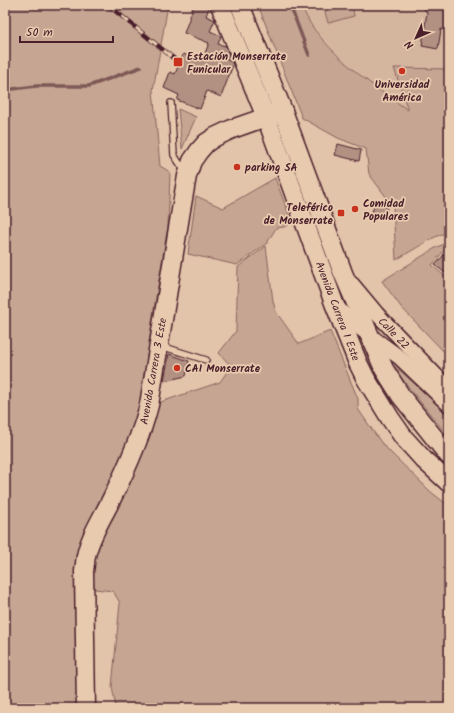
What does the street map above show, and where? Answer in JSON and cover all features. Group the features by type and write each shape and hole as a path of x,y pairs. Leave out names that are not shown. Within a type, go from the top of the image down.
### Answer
{"main road":[{"name":"Avenida Carrera 1 Este","path":"220,5 266,117 334,303 358,363 376,398 404,438 424,460 449,483"},
{"name":"Avenida Carrera 1 Este","path":"240,5 282,111 342,273 384,368 391,381 414,413 449,456"},
{"name":"Avenida Carrera 3 Este","path":"86,708 84,571 86,556 94,535 134,451 145,422 187,176 192,162 206,143 232,129 282,111"}],"street":[{"name":"Calle 22","path":"342,273 376,314 449,389"},
{"name":"Calle 22","path":"334,303 353,323 399,357 449,405"}],"lane":[{"path":"172,103 174,155 187,176"},
{"path":"159,345 206,360"}],"shaded area":[{"path":"5,5 168,5 153,90 160,166 170,172 168,226 141,400 131,437 96,513 82,708 5,708"},
{"path":"258,5 300,5 314,29 335,53 370,83 408,110 394,68 449,69 449,231 433,238 396,260 393,206 369,174 366,149 338,138 302,118"},
{"name":"Universidad América","path":"300,5 449,5 449,131 409,111 369,83 341,59 314,28"},
{"path":"323,5 352,5 354,16 328,23"},
{"path":"178,109 196,117 182,149"},
{"path":"275,178 292,223 284,227 276,228 267,243 237,265 188,254 196,196 223,208"},
{"path":"449,242 449,245 432,265 449,280 449,357 401,307 382,281 437,247"},
{"path":"266,246 273,301 276,312 299,344 330,331 358,399 358,409 380,441 390,452 431,492 449,506 449,708 116,708 112,687 120,603 113,591 95,589 88,572 92,559 158,403 220,382 231,366 219,353 236,331 238,267"},
{"path":"389,362 449,415 449,437 426,409"}],"building":[{"path":"194,5 210,5 206,16 215,20 210,31 221,36 218,44 226,46 229,55 227,60 232,62 233,65 221,97 207,91 200,109 177,100 179,95 164,88 170,72 175,74 183,54 202,61 209,43 184,33"},
{"path":"419,5 449,5 449,31 441,29 438,49 422,46 427,12"},
{"path":"338,144 361,150 359,161 335,155"},
{"path":"377,202 387,208 383,217 372,211"},
{"path":"449,249 449,276 435,265"},
{"name":"CAI Monserrate","path":"169,354 189,361 186,376 164,381"}],"waterway":[{"path":"290,5 309,55"},
{"path":"5,90 36,86 89,86 141,67"}],"railway":[{"path":"108,5 178,62"}],"place":[{"name":"Estación Monserrate Funicular","path":"178,62"},
{"name":"Universidad América","path":"402,71"},
{"name":"parking SA","path":"237,167"},
{"name":"Comidad Populares","path":"355,209"},
{"name":"Teleférico de Monserrate","path":"341,213"},
{"name":"CAI Monserrate","path":"177,368"}]}
